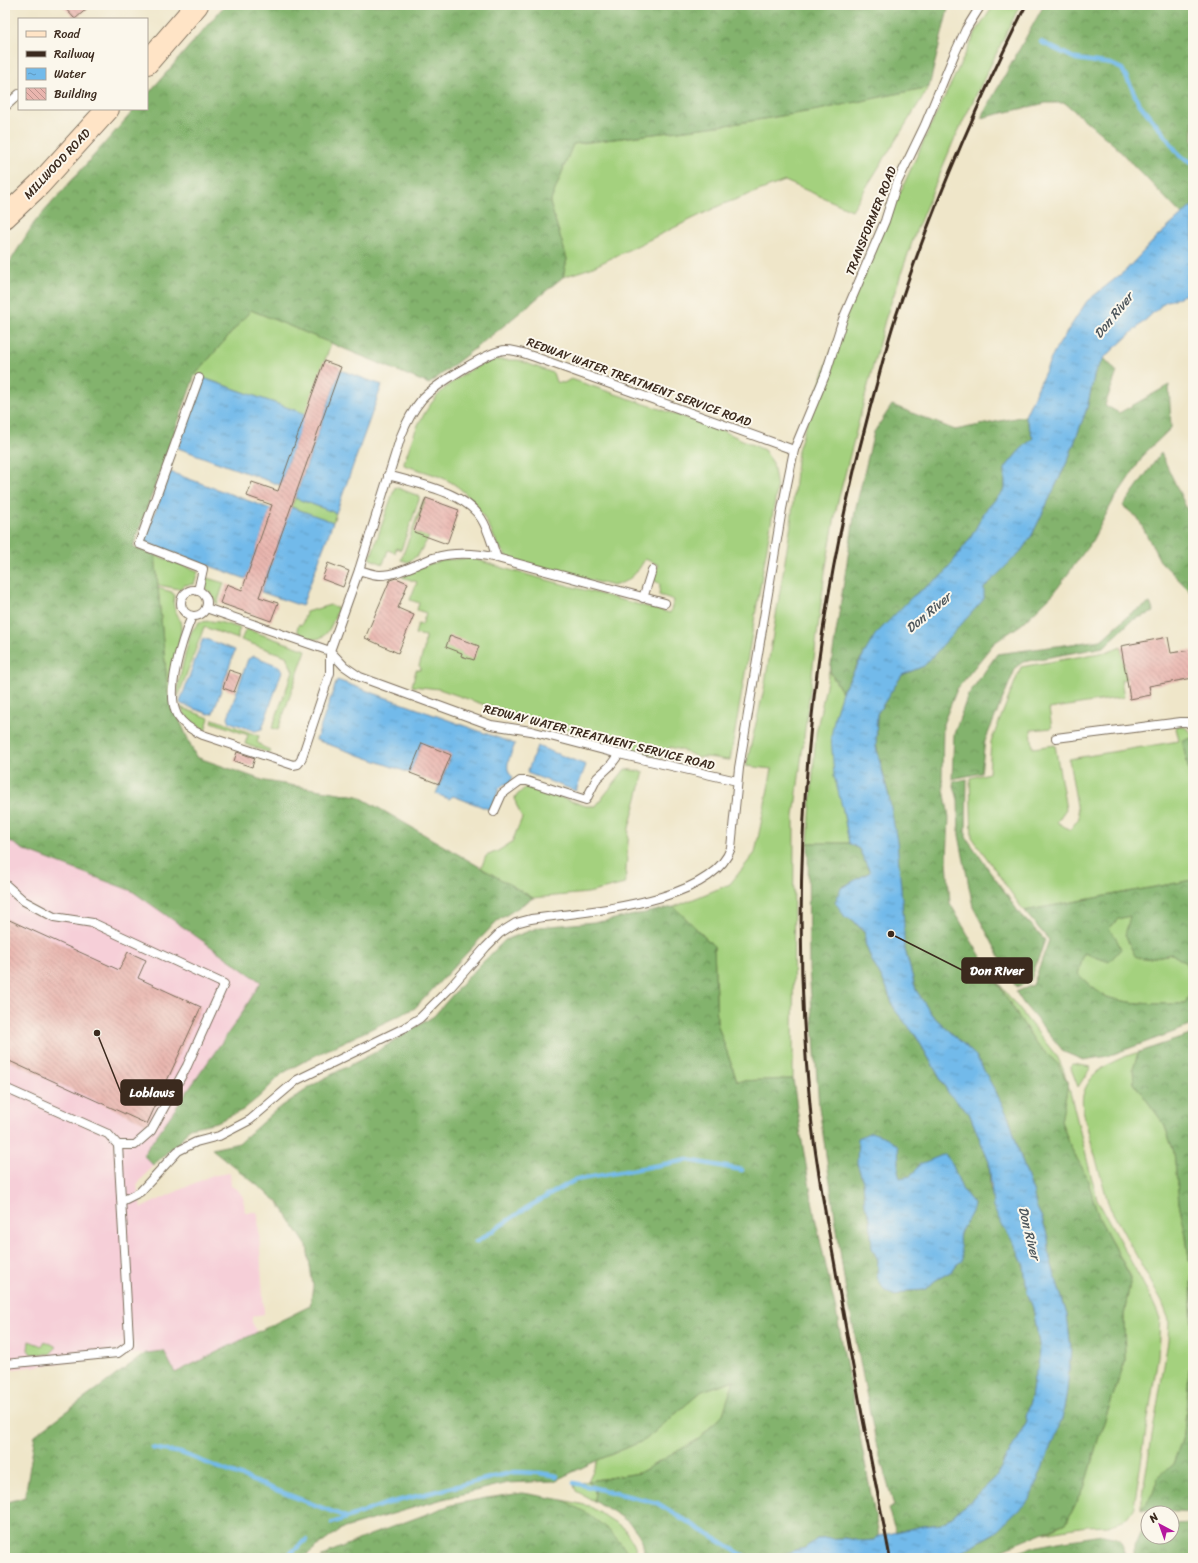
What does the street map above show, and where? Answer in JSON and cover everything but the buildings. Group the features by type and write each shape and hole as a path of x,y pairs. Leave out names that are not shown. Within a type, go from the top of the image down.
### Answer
{"main road":[{"path":"148,62 197,5"},
{"name":"MILLWOOD ROAD","path":"5,217 39,185 107,110"}],"lane":[{"name":"TRANSFORMER ROAD","path":"794,450 826,373 843,319 885,221 898,183 925,125 966,29 981,5"},
{"path":"5,107 18,95"},
{"name":"REDWAY WATER TREATMENT SERVICE ROAD","path":"737,782 531,731 491,725 360,677 344,666 330,651 359,570 388,475 405,426 412,412 436,386 485,356 506,350 517,351 794,450"},
{"path":"198,591 204,569 139,544 199,378"},
{"path":"122,1200 140,1192 178,1151 196,1142 219,1136 250,1120 297,1080 404,1028 420,1018 500,933 516,923 531,918 630,905 664,897 698,883 717,870 728,857 731,848 737,782 782,509 794,450"},
{"path":"388,475 442,491 470,506 485,525 497,558"},
{"path":"359,570 377,575 386,575 433,558 455,555 478,555 497,558 665,603"},
{"path":"642,598 652,570"},
{"path":"189,591 198,591 202,593 206,600 206,608 200,615 188,615 182,609 182,597 189,591"},
{"path":"192,616 186,630 175,672 173,687 174,702 177,714 189,728 203,736 293,765 298,764 330,673 330,651 206,608"},
{"path":"1056,738 1181,722 1187,722 1193,726"},
{"path":"494,812 502,794 520,781 527,781 586,800 597,778 610,766 619,754"},
{"path":"5,884 24,901 54,917 93,924 224,984 187,1066 151,1131 135,1144 118,1145"},
{"path":"5,1088 108,1134 118,1145 129,1344 118,1354 5,1364"}],"shaded area":[{"path":"5,838 24,850 132,891 261,982 238,1019 143,1155 153,1165 137,1185 141,1208 210,1176 230,1173 231,1186 238,1190 243,1197 245,1212 257,1212 258,1215 264,1314 252,1316 252,1322 257,1332 174,1373 163,1351 5,1370"}],"green space":[{"path":"225,5 949,5 929,87 818,110 726,125 573,144 550,203 567,259 563,277 429,384 251,310 195,375 133,547 155,555 168,694 196,757 265,781 358,796 533,898 497,921 415,1008 310,1058 283,1073 260,1096 243,1110 217,1122 189,1128 180,1141 153,1165 143,1155 238,1019 261,982 132,891 24,850 5,838 5,270 34,223 134,110 148,110 148,94"},
{"path":"994,5 1020,5 953,142 916,231 885,320 837,505 825,572 794,816 793,1079 737,1081 717,1023 714,946 674,907 730,884 755,853 772,769 746,766 764,689 791,524 798,450 845,313 931,125 976,32"},
{"path":"1044,5 1193,5 1193,205 1182,215 1113,144 1065,103 1046,103 981,118"},
{"path":"929,87 852,210 785,181 721,205 591,268 563,277 567,259 550,203 573,144 726,125 818,110"},
{"path":"251,310 331,343 306,414 195,375"},
{"path":"1104,358 1117,372 1105,405 1119,413 1169,385 1171,428 1146,452 1112,503 1092,541 1054,593 1022,624 994,643 957,689 943,724 942,778 949,817 947,860 950,903 972,942 1016,1013 1038,1046 1058,1064 1068,1084 1061,1121 1071,1148 1086,1175 1099,1218 1131,1278 1124,1315 1125,1361 1098,1440 1084,1488 1066,1523 982,1558 951,1558 996,1532 1048,1453 1062,1419 1067,1391 1071,1349 1067,1315 1050,1259 1048,1238 1042,1218 1036,1206 1033,1191 1009,1118 976,1056 932,1015 916,990 904,946 889,797 876,744 877,714 902,675 924,666 946,640 984,588 1021,551 1032,535 1068,460 1087,408 1095,372"},
{"path":"491,360 518,360 553,373 556,382 564,383 571,379 719,429 764,450 773,463 777,489 730,760 706,757 699,758 684,751 670,747 663,758 599,742 588,736 544,721 505,712 439,689 412,686 416,670 420,670 421,668 419,666 424,649 425,636 415,634 418,624 422,625 426,613 417,610 419,603 410,600 417,582 402,577 421,567 443,560 472,558 506,569 670,613 674,600 659,595 660,584 652,579 659,565 645,559 632,577 613,586 509,559 499,546 479,510 464,492 445,479 404,465 417,427 429,406 452,382"},
{"path":"892,405 955,430 1025,416 1033,438 1019,451 1005,468 1005,489 985,511 971,537 944,574 912,597 861,658 842,692 830,671 855,511 874,432"},
{"path":"1161,453 1193,522 1193,594 1160,561 1138,518 1123,506"},
{"path":"395,487 419,496 419,500 401,550 396,548 395,553 388,550 383,564 370,559"},
{"path":"295,498 336,513 333,522 291,507"},
{"path":"426,498 414,532 429,537 418,555 408,562 401,560 423,501"},
{"path":"155,555 198,571 194,584 185,585 179,589 158,585"},
{"path":"207,578 224,583 217,604 211,594 204,587"},
{"path":"158,588 172,592 174,596 174,606 181,624 181,636 178,653 168,694"},
{"path":"1150,603 1154,612 1132,620 1104,647 1023,662 1016,667 985,741 981,773 952,779 954,734 968,695 997,654 1101,640 1130,614"},
{"path":"330,605 338,608 329,629 325,634 320,638 315,639 308,638 299,633 297,629 299,624 302,625 306,612"},
{"path":"210,621 240,628 238,639 204,627 178,697 178,685 191,632 199,622"},
{"path":"246,629 306,650 278,730 272,728 293,671 286,656 241,640"},
{"path":"1121,646 1126,679 1121,680 1124,697 1049,709 1052,728 1031,730 1033,748 1055,745 1066,809 1057,822 1070,830 1079,818 1069,759 1179,741 1176,728 1178,725 1187,729 1193,738 1183,740 1193,792 1193,880 1024,911 972,837 970,778 989,773 991,742 1021,667 1106,652"},
{"path":"829,671 842,692 835,715 843,810 849,843 808,843 816,733"},
{"path":"180,707 209,718 205,731 187,717"},
{"path":"213,719 259,736 257,742 270,750 269,753 245,744 248,735 212,722"},
{"path":"1193,738 1193,792 1182,740"},
{"path":"625,769 644,772 629,828 625,884 588,893 533,898 481,868 486,856 498,851 512,842 522,818 516,804 515,797 527,786 586,806 596,806"},
{"path":"967,779 966,837 1020,914 1045,940 1030,982 1016,987 973,907 959,835 958,800 953,782"},
{"path":"808,843 849,843 859,849 870,872 841,888 845,917 853,920 865,934 865,943 871,959 886,986 894,1009 916,1036 949,1094 969,1113 989,1162 990,1189 1003,1227 1014,1243 1024,1266 1027,1292 1033,1308 1040,1350 1038,1367 1034,1377 1026,1417 1027,1421 995,1478 966,1505 942,1524 923,1526 896,1532 888,1509 894,1506 876,1443 845,1285 819,1107 809,969","holes":["899,1161 898,1172 900,1178 911,1176 920,1164 953,1166 962,1189 974,1204 971,1214 960,1234 959,1247 962,1257 952,1271 936,1280 924,1290 907,1291 895,1296 877,1276 878,1260 872,1248 870,1218 865,1205 863,1182 857,1163"]},
{"path":"1193,880 1193,980 1186,963 1172,954 1143,959 1135,956 1125,935 1130,916 1118,919 1109,929 1115,936 1121,949 1109,962 1084,953 1078,974 1093,988 1110,998 1138,1003 1185,1004 1193,985 1193,1025 1108,1056 1083,1060 1064,1052 1023,1003 1016,992 1033,985 1049,940 1024,911"},
{"path":"674,907 714,946 717,1023 737,1081 793,1079 815,1217 836,1311 879,1536 874,1540 863,1541 844,1538 817,1539 805,1548 795,1550 776,1558 644,1558 643,1545 636,1530 623,1518 594,1501 595,1491 588,1481 639,1473 699,1439 723,1414 734,1380 702,1391 645,1440 554,1481 507,1483 443,1499 341,1529 302,1558 5,1558 5,1503 25,1497 35,1435 146,1353 164,1351 175,1373 310,1306 313,1286 307,1246 278,1202 212,1149 239,1143 276,1110 321,1080 376,1052 434,1016 469,976 505,940 540,927 605,921"},
{"path":"1130,915 1143,959 1172,954 1186,963 1193,980 1193,985 1185,1004 1138,1003 1110,998 1097,991 1078,974 1084,953 1115,936 1109,929 1118,919"},
{"path":"997,981 1058,1058 1068,1084 1058,1064 1038,1046"},
{"path":"1193,1034 1193,1263 1189,1260 1186,1235 1179,1203 1174,1152 1164,1124 1134,1083 1133,1068 1139,1052"},
{"path":"1139,1052 1133,1068 1134,1083 1164,1124 1174,1152 1179,1203 1186,1235 1189,1260 1193,1263 1191,1309 1192,1337 1184,1434 1173,1464 1158,1478 1153,1493 1145,1505 1142,1505 1142,1496 1168,1341 1169,1320 1162,1302 1109,1206 1085,1120 1082,1101 1083,1095 1092,1078 1105,1066"},
{"path":"1072,1064 1091,1067 1078,1087 1070,1066"},
{"path":"1068,1084 1097,1199 1151,1298 1160,1318 1158,1356 1134,1506 1128,1516 1123,1520 1108,1525 1086,1526 1045,1533 1066,1523 1084,1488 1098,1440 1125,1361 1124,1315 1131,1277 1099,1218 1086,1175 1071,1148 1061,1121"},
{"path":"1191,1282 1193,1282 1193,1512 1180,1511 1180,1505 1145,1505 1153,1493 1158,1477 1173,1464 1184,1434 1192,1337"},
{"path":"29,1341 42,1346 45,1341 57,1347 50,1354 31,1354 28,1350"},
{"path":"735,1380 723,1414 699,1439 639,1473 588,1481 598,1460 645,1440 702,1391"},
{"path":"588,1481 595,1491 594,1501 576,1491 574,1485"},
{"path":"523,1493 563,1500 590,1515 612,1533 631,1556 631,1558 321,1558 330,1552 370,1535 451,1505"},
{"path":"563,1500 589,1506 624,1528 635,1546 638,1558 631,1558 631,1555"},
{"path":"1193,1523 1193,1558 1134,1558 1134,1546 1140,1533 1140,1545 1180,1545 1180,1524"},
{"path":"1103,1535 1121,1540 1124,1547 1125,1558 1004,1558 1027,1549"}],"water":[{"path":"1193,205 1193,292 1165,302 1104,358 1095,372 1087,408 1068,460 1032,535 1021,551 984,588 984,599 924,666 902,675 877,714 876,747 889,797 897,841 904,923 904,946 916,990 932,1015 976,1056 1009,1118 1033,1191 1036,1206 1042,1218 1048,1238 1050,1259 1067,1315 1071,1349 1067,1391 1062,1419 1030,1499 996,1532 951,1558 776,1558 795,1550 805,1548 817,1539 844,1538 863,1541 874,1540 879,1536 896,1532 923,1526 942,1524 966,1505 995,1478 1027,1421 1026,1417 1034,1377 1038,1367 1040,1350 1033,1308 1027,1292 1024,1266 1014,1243 1003,1227 993,1207 989,1162 969,1113 949,1094 916,1036 894,1009 886,986 871,959 865,943 865,933 853,920 845,917 835,902 841,888 870,872 859,849 849,843 843,810 834,776 831,737 835,715 842,692 875,635 912,597 944,574 971,537 985,511 1005,489 1005,468 1019,451 1033,438 1025,416 1054,352 1087,301 1125,271 1156,238"},
{"path":"340,370 382,385 336,513 295,498"},
{"path":"203,378 306,414 280,485 178,448"},
{"path":"170,472 271,509 246,579 144,542"},
{"path":"291,507 333,522 302,606 261,592"},
{"path":"203,638 235,650 213,713 209,714 181,704 180,702"},
{"path":"254,656 279,666 282,671 262,729 255,731 230,722 228,717 248,659"},
{"path":"337,680 515,744 508,762 508,770 513,777 510,784 504,784 499,789 491,810 453,796 449,799 436,794 451,755 422,743 410,773 316,740"},
{"path":"537,746 586,765 576,791 527,773"},
{"path":"871,1132 888,1138 898,1147 898,1172 900,1178 911,1176 920,1164 945,1154 953,1166 962,1189 974,1204 972,1212 959,1237 962,1261 957,1264 952,1271 936,1280 924,1290 907,1291 895,1296 884,1290 877,1276 878,1260 872,1248 870,1218 865,1205 863,1182 857,1163 858,1138"}],"waterway":[{"path":"1041,42 1076,59 1111,64 1122,69 1138,102 1180,156 1193,163"},
{"path":"476,1242 525,1209 575,1180 688,1160 742,1170"},
{"path":"152,1448 181,1453 346,1517"},
{"path":"332,1523 385,1504 514,1472 540,1473 557,1476"},
{"path":"574,1483 657,1503 747,1558"},
{"path":"285,1558 306,1540"}],"railway":[{"path":"890,1558 843,1314 818,1172 811,1116 804,1027 801,937 803,848 808,759 817,670 831,582 848,495 889,339 939,197 972,120 1026,5"}],"place":[{"name":"Don River","path":"891,934"},
{"name":"Loblaws","path":"97,1033"}]}
